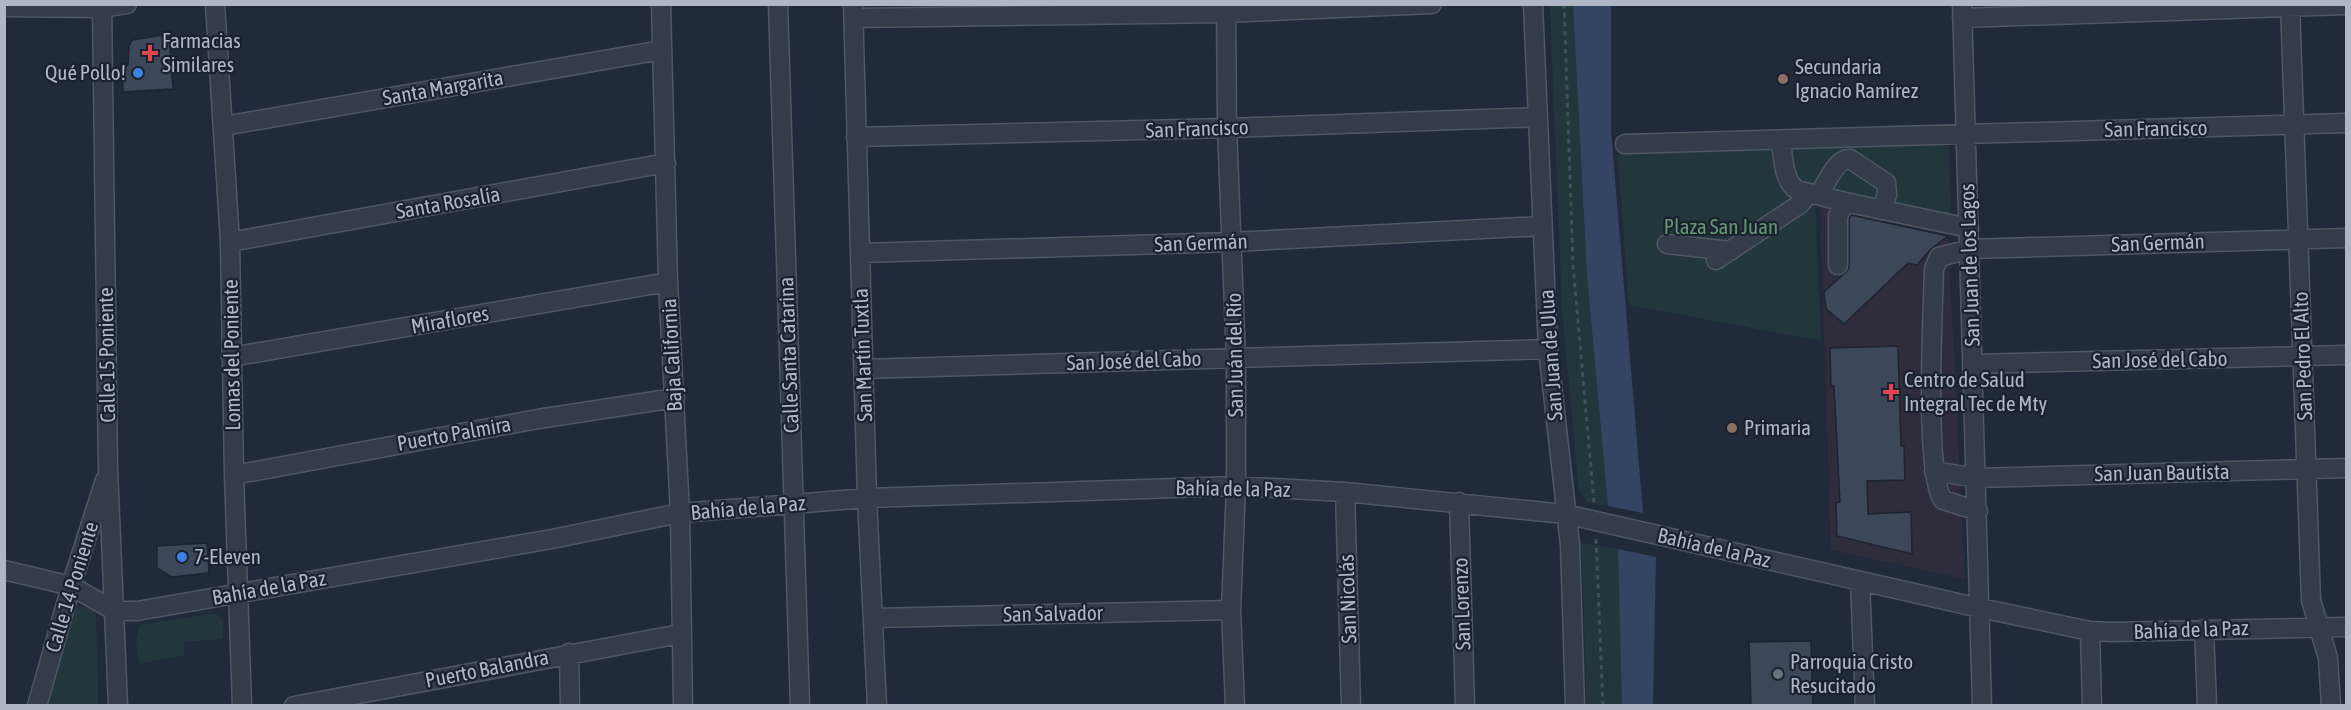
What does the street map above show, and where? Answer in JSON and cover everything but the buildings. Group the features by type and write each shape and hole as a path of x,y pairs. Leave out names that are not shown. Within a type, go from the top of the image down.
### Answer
{"street":[{"path":"4,7 128,4"},
{"name":"Lomas del Poniente","path":"215,4 230,242 234,475 242,705"},
{"name":"Baja California","path":"662,4 668,282 680,513 680,634 683,705"},
{"name":"Calle Santa Catarina","path":"778,4 800,705"},
{"path":"854,11 1432,4"},
{"name":"San Juan de Ulua","path":"1533,4 1548,349 1570,545 1575,705"},
{"path":"1962,11 2346,5"},
{"name":"Calle 15 Poniente","path":"102,6 108,469 118,705"},
{"name":"San Pedro El Alto","path":"2290,6 2311,600 2328,658 2331,705"},
{"name":"San Juán del Río","path":"1226,8 1227,128 1236,358 1236,486 1231,610 1235,705"},
{"name":"San Martín Tuxtla","path":"854,11 867,498 878,705"},
{"name":"San Juan de los Lagos","path":"1962,11 1982,705"},
{"name":"Santa Margarita","path":"224,126 662,50"},
{"name":"San Francisco","path":"856,137 1227,128 1537,117"},
{"name":"San Francisco","path":"1625,144 2346,123"},
{"path":"1780,140 1791,186 1814,194 1881,210 1969,238"},
{"path":"1667,244 1723,255 1814,194 1839,162 1845,159 1850,159 1886,183 1887,195 1881,210"},
{"name":"Santa Rosalía","path":"230,242 666,163"},
{"path":"1838,265 1838,216 1845,202"},
{"name":"San Germán","path":"860,253 1232,242 1542,225"},
{"path":"1969,238 1939,257 1934,269 1932,377 1934,471 1936,487 1943,500 1978,511"},
{"name":"San Germán","path":"1969,238 2346,238"},
{"name":"Miraflores","path":"231,357 668,282"},
{"name":"San José del Cabo","path":"863,369 1548,349"},
{"name":"San José del Cabo","path":"1973,364 2346,355"},
{"name":"Puerto Palmira","path":"234,475 538,419 675,398"},
{"name":"San Juan Bautista","path":"1934,471 1977,478 2346,468"},
{"name":"Calle 14 Poniente","path":"37,705 108,469"},
{"name":"Bahía de la Paz","path":"115,611 137,610 552,539 680,513 867,498 1236,486 1345,492 1565,514 2090,631 2346,627"},
{"name":"San Nicolás","path":"1345,492 1351,705"},
{"name":"San Lorenzo","path":"1459,502 1465,705"},
{"path":"4,570 71,586 115,611"},
{"path":"1860,581 1865,705"},
{"name":"San Salvador","path":"874,618 1231,610"},
{"path":"2204,629 2207,705"},
{"path":"2090,631 2092,705"},
{"name":"Puerto Balandra","path":"294,705 680,634"},
{"path":"568,653 570,705"}],"path":[{"path":"1564,4 1573,265 1595,521 1603,705"}],"shaded area":[{"name":"Centro de Salud Integral Tec de Mty","path":"1820,203 1948,234 1965,579 1831,550"}],"green space":[{"path":"1550,5 1573,5 1587,276 1608,506 1587,502 1579,490 1562,309"},
{"name":"Plaza San Juan","path":"1948,127 1951,230 1815,198 1821,341 1629,305 1616,136"},
{"path":"1581,543 1618,549 1625,705 1587,705"},
{"path":"72,603 96,611 98,705 48,706"},
{"path":"216,613 223,621 223,639 184,642 184,655 139,664 136,641 140,625"}],"water":[{"path":"1573,5 1611,5 1611,131 1643,513 1608,506 1587,276"},
{"path":"1618,549 1656,557 1653,705 1622,705"}],"place":[{"name":"Farmacias Similares","path":"150,53"},
{"name":"Qué Pollo!","path":"138,73"},
{"name":"Secundaria Ignacio Ramírez","path":"1783,79"},
{"name":"Centro de Salud Integral Tec de Mty","path":"1891,392"},
{"name":"Primaria","path":"1732,428"},
{"name":"7-Eleven","path":"182,557"},
{"name":"Parroquia Cristo Resucitado","path":"1778,674"}]}
